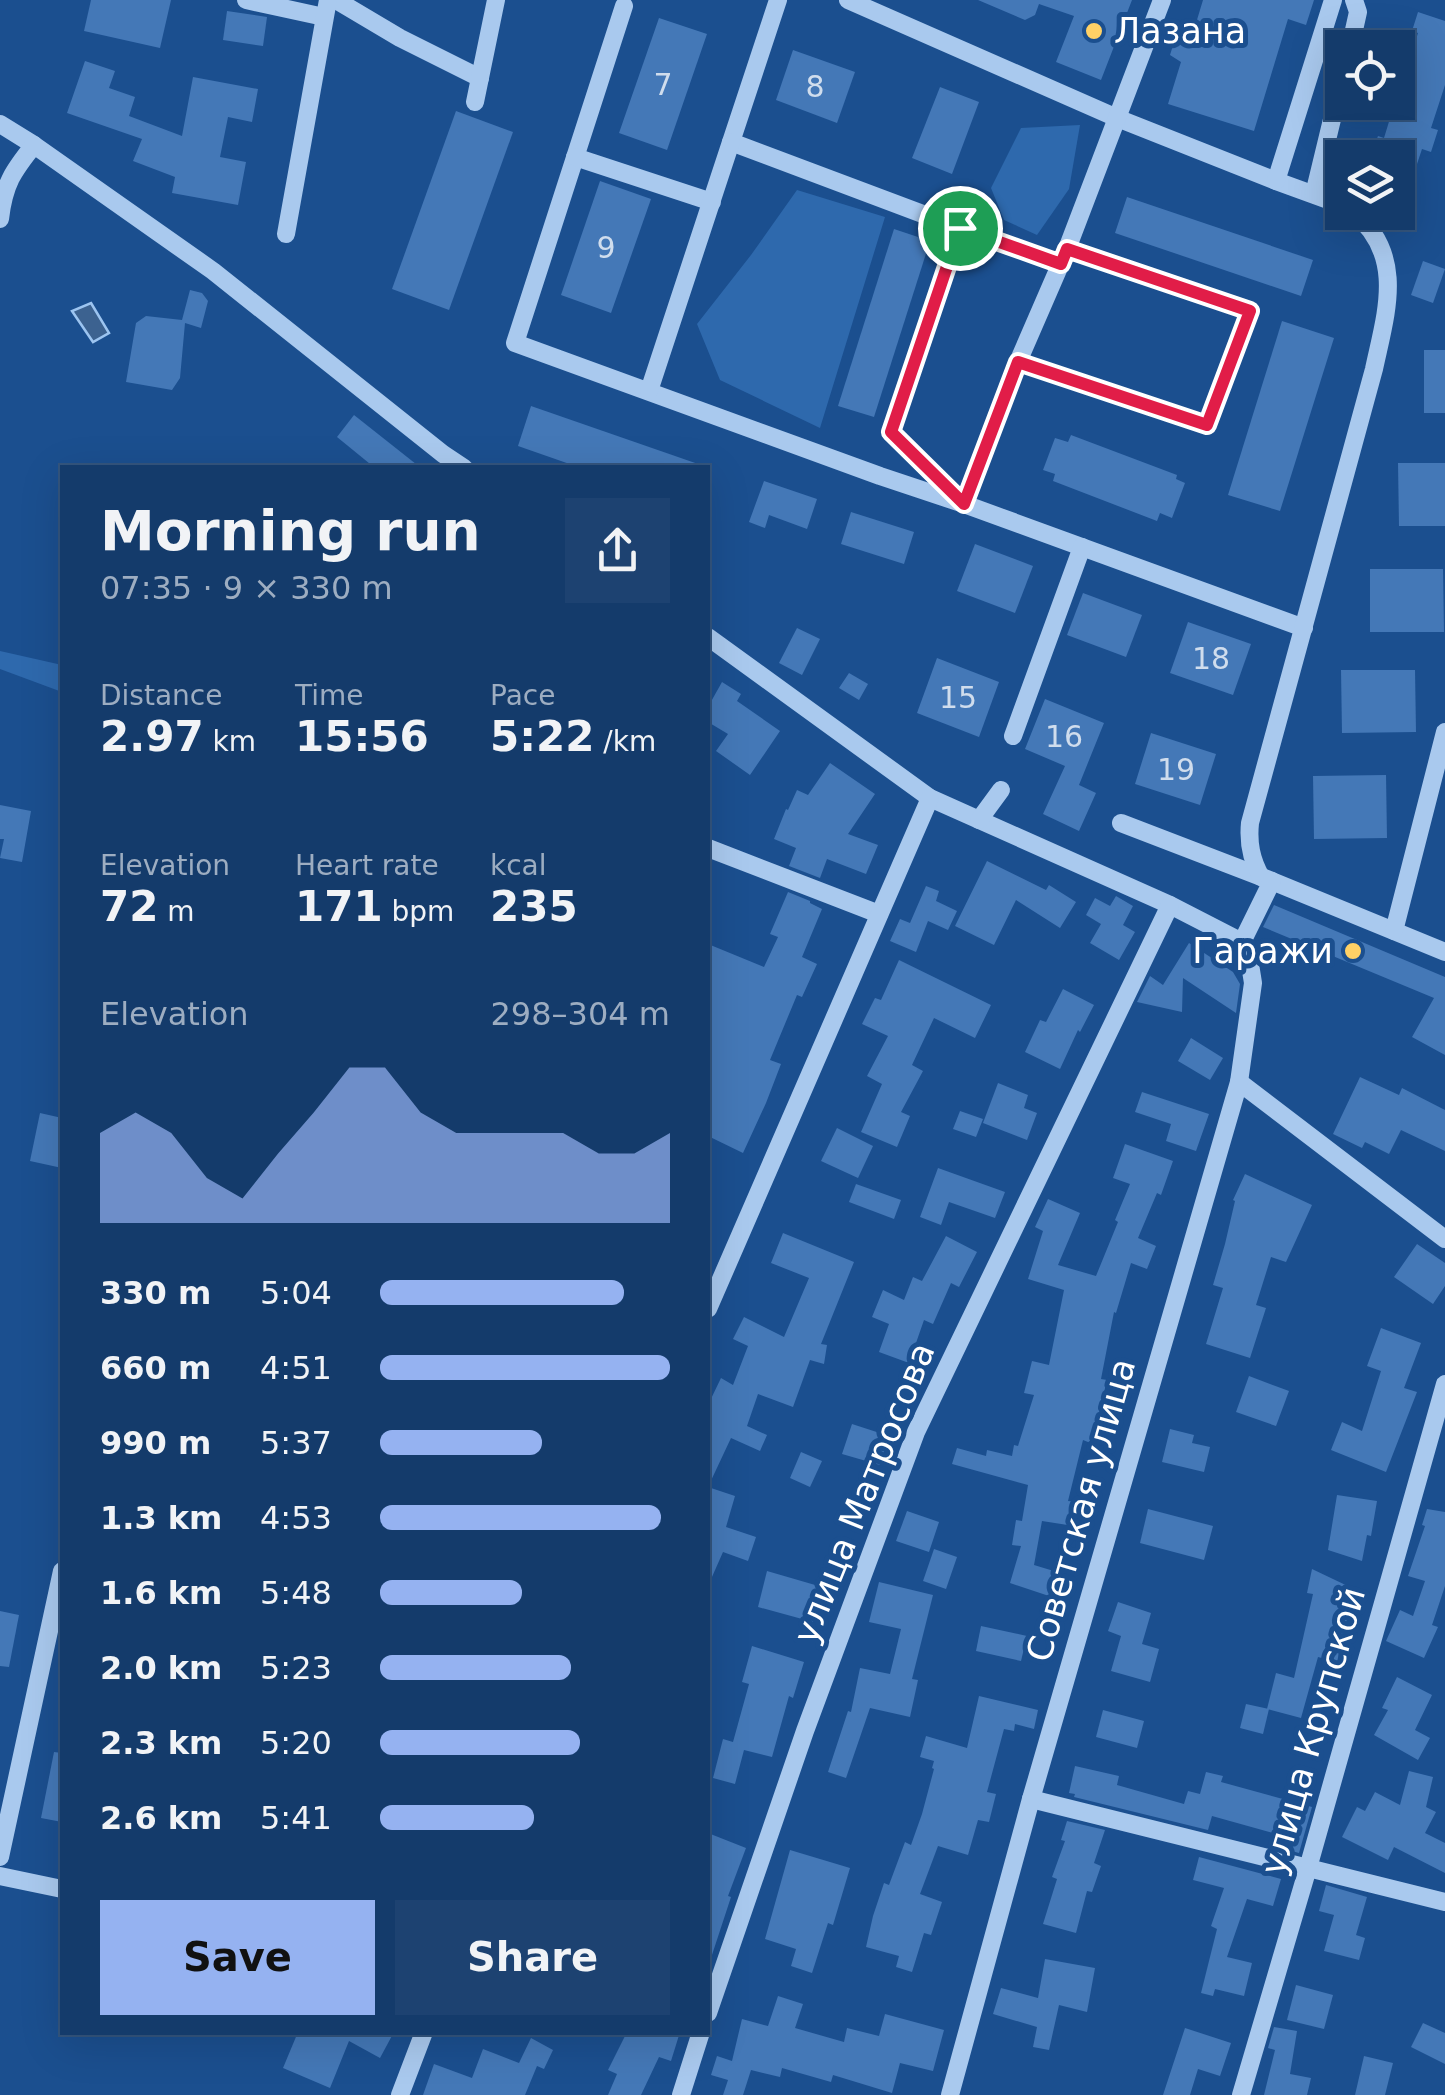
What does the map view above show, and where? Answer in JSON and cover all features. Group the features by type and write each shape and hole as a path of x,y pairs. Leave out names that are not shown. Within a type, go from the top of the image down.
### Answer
{"street":[{"path":"246,0 326,8 286,234"},
{"path":"336,0 480,78"},
{"path":"475,102 496,0"},
{"path":"649,391 778,0"},
{"path":"848,0 1117,118 1325,198"},
{"path":"964,504 1162,0"},
{"path":"1276,182 1333,0"},
{"path":"1354,0 1358,12 1354,30"},
{"path":"624,6 515,343 1304,628"},
{"path":"1314,194 1332,120"},
{"path":"0,124 213,271 442,461"},
{"path":"732,142 960,228 1250,311 1207,425 1018,362"},
{"path":"0,219 12,173 34,145"},
{"path":"575,157 712,202"},
{"path":"960,228 891,432 964,504"},
{"path":"1266,879 1251,854 1250,823 1374,370 1388,298 1384,255 1371,230"},
{"path":"1013,736 1082,547"},
{"path":"710,639 930,798 1170,904 1242,942 1266,879"},
{"path":"1394,931 1445,732"},
{"path":"979,820 1002,790"},
{"path":"710,1304 930,798"},
{"path":"1121,823 1445,952"},
{"path":"710,849 880,914"},
{"name":"улица Матросова","path":"710,2007 805,1731 916,1432 1170,904"},
{"name":"Советская улица","path":"950,2095 1031,1799 1239,1082 1253,983 1242,942"},
{"path":"1239,1082 1445,1239"},
{"name":"улица Крупской","path":"1241,2095 1445,1384"},
{"path":"0,1857 60,1580"},
{"path":"1031,1799 1445,1902"},
{"path":"0,1876 60,1889"},
{"path":"400,2095 423,2035"},
{"path":"681,2095 700,2035"}],"shaded area":[{"path":"1080,125 1069,189 1037,235 1004,220 991,188 1021,128"},
{"path":"797,190 885,217 820,428 720,380 697,324"},
{"path":"91,303 109,333 93,342 72,311"},
{"path":"0,651 60,665 60,691 0,669"}],"building":[{"path":"91,0 171,0 160,48 84,31"},
{"name":"Лазана","path":"978,0 1132,0 1101,80 1056,62 1074,16 1039,4 1035,15 1025,20"},
{"path":"1203,0 1314,0 1306,25 1288,19 1254,131 1168,104 1181,62 1170,55 1175,39 1190,43"},
{"path":"227,11 267,17 263,46 223,40"},
{"path":"1418,12 1445,21 1445,85 1431,128 1438,130 1431,152 1422,149 1415,170 1415,140 1376,140 1378,136 1384,138 1390,120 1415,120 1418,33 1412,30"},
{"path":"659,18 707,34 667,150 619,133"},
{"path":"793,50 855,72 837,123 776,100"},
{"path":"85,61 115,71 109,88 135,97 129,116 182,136 193,77 258,89 252,122 228,117 220,157 246,162 238,205 172,193 175,177 133,161 142,139 67,113"},
{"path":"940,87 979,102 952,174 912,158"},
{"path":"456,111 513,132 449,310 392,289"},
{"path":"600,181 651,199 611,313 561,295"},
{"path":"1127,197 1313,260 1301,296 1115,233"},
{"path":"894,229 930,241 874,417 838,406"},
{"path":"1423,261 1445,269 1433,303 1411,295"},
{"path":"190,290 202,293 208,301 201,328 185,323 180,378 172,390 126,382 136,323 146,316 182,320"},
{"path":"1282,321 1334,338 1280,511 1228,495"},
{"path":"1424,350 1445,350 1445,413 1424,413"},
{"path":"531,406 701,465 572,465 518,446"},
{"path":"354,415 417,465 371,465 337,437"},
{"path":"1071,435 1177,475 1176,479 1185,483 1172,518 1160,513 1157,521 1053,481 1055,474 1043,470 1055,438 1068,442"},
{"path":"1398,463 1445,463 1445,526 1399,526"},
{"path":"764,481 817,499 807,529 769,515 765,528 749,522"},
{"path":"851,512 914,532 904,564 841,544"},
{"path":"975,544 1033,566 1015,613 957,591"},
{"path":"1370,569 1443,569 1444,632 1370,632"},
{"path":"1083,593 1142,615 1126,657 1067,635"},
{"path":"1188,622 1251,644 1233,695 1170,673"},
{"path":"797,628 820,639 802,675 779,663"},
{"path":"937,658 999,682 979,737 917,713"},
{"path":"1341,670 1415,670 1416,732 1342,733"},
{"path":"849,673 868,684 859,700 839,688"},
{"path":"722,682 741,694 737,701 780,731 750,775 716,751 728,734 710,723 710,703"},
{"path":"1045,699 1104,723 1079,785 1096,793 1079,831 1043,814 1065,766 1025,749"},
{"path":"1151,733 1216,754 1200,805 1135,784"},
{"path":"830,763 875,794 848,834 878,845 866,874 827,859 820,878 789,866 796,848 774,839 797,790 808,795"},
{"path":"1386,775 1387,838 1314,839 1313,776"},
{"path":"0,805 31,811 22,862 0,858 4,839 0,839"},
{"path":"987,861 1046,890 1049,885 1076,902 1060,928 1016,900 994,945 955,926"},
{"path":"926,886 939,891 936,901 957,911 948,930 928,921 916,952 890,941 900,919 910,923"},
{"path":"788,892 822,909 802,957 817,964 802,997 797,995 770,1060 781,1064 743,1153 710,1137 710,945 764,967 778,937 770,934"},
{"path":"1116,896 1133,906 1123,925 1135,932 1119,960 1090,943 1101,924 1086,915 1095,898 1110,906"},
{"name":"Гаражи","path":"1274,905 1445,977 1445,1055 1412,1037 1434,998 1263,927"},
{"path":"1189,943 1233,972 1240,984 1236,1013 1183,978 1182,1012 1137,1002 1150,976 1163,985"},
{"path":"899,960 991,1005 975,1038 934,1018 912,1065 923,1071 901,1112 910,1116 897,1147 861,1132 882,1084 867,1076 888,1036 862,1024 875,998 881,1000"},
{"path":"1063,989 1094,1005 1060,1069 1025,1052 1040,1020 1046,1022"},
{"path":"1191,1038 1223,1058 1210,1080 1178,1061"},
{"path":"1360,1077 1399,1095 1402,1088 1445,1110 1445,1151 1401,1130 1389,1154 1365,1142 1362,1148 1333,1134"},
{"path":"998,1083 1028,1095 1024,1108 1037,1113 1027,1140 983,1123"},
{"path":"1142,1092 1209,1114 1196,1151 1166,1141 1171,1124 1135,1112"},
{"path":"960,1111 983,1119 976,1137 953,1129"},
{"path":"40,1113 60,1118 60,1168 30,1161"},
{"path":"837,1128 873,1146 858,1178 821,1161"},
{"path":"1125,1144 1173,1161 1161,1195 1157,1193 1138,1238 1156,1246 1147,1269 1131,1263 1114,1312 1101,1379 1107,1380 1097,1421 1100,1422 1093,1444 1083,1440 1068,1501 1078,1502 1074,1526 1042,1521 1034,1565 1057,1572 1049,1596 1010,1583 1021,1546 1012,1545 1016,1520 1022,1521 1028,1485 952,1464 957,1448 986,1456 987,1450 1012,1456 1014,1445 1018,1446 1034,1395 1024,1393 1032,1361 1049,1365 1064,1290 1028,1279 1043,1231 1035,1227 1048,1199 1080,1213 1058,1265 1096,1276 1130,1184 1113,1178"},
{"path":"938,1168 1005,1192 995,1218 949,1202 941,1225 920,1217"},
{"path":"1245,1174 1312,1205 1286,1262 1271,1257 1256,1305 1266,1308 1250,1358 1206,1344 1223,1288 1213,1285 1233,1200"},
{"path":"856,1184 901,1200 894,1219 849,1202"},
{"path":"783,1233 854,1262 821,1344 827,1345 824,1364 810,1360 793,1407 758,1394 747,1426 767,1435 760,1451 731,1438 710,1483 710,1401 721,1378 733,1385 748,1346 733,1339 744,1317 784,1337 809,1278 771,1263"},
{"path":"946,1236 977,1252 959,1287 951,1283 933,1324 924,1320 909,1363 879,1352 889,1324 872,1317 883,1290 904,1300 913,1277 922,1281"},
{"path":"1417,1244 1445,1263 1445,1286 1433,1304 1394,1277"},
{"path":"1381,1328 1421,1343 1404,1388 1417,1392 1386,1472 1331,1450 1342,1422 1362,1431 1381,1371 1367,1366"},
{"path":"1249,1376 1289,1391 1276,1426 1236,1412"},
{"path":"852,1424 889,1436 880,1465 842,1454"},
{"path":"1170,1429 1194,1435 1192,1443 1210,1447 1204,1472 1162,1462"},
{"path":"801,1452 822,1461 810,1487 790,1478"},
{"path":"710,1488 735,1496 726,1527 756,1537 748,1561 723,1552 710,1581"},
{"path":"1337,1495 1377,1501 1362,1561 1328,1550"},
{"path":"1148,1509 1213,1526 1204,1560 1140,1543"},
{"path":"1427,1509 1445,1512 1445,1586 1432,1625 1438,1627 1424,1658 1386,1641 1400,1610 1413,1616 1425,1581 1408,1576"},
{"path":"907,1511 939,1522 929,1552 896,1541"},
{"path":"934,1549 957,1557 946,1589 923,1581"},
{"path":"1312,1569 1354,1589 1337,1662 1318,1657 1301,1718 1267,1709 1276,1673 1294,1678 1313,1594 1307,1593"},
{"path":"767,1571 822,1587 813,1622 758,1607"},
{"path":"879,1582 933,1595 912,1679 918,1680 910,1717 870,1708 846,1778 828,1772 848,1711 851,1712 860,1668 890,1674 901,1629 869,1622"},
{"path":"1118,1602 1151,1613 1142,1644 1159,1649 1150,1682 1111,1671 1121,1636 1108,1631"},
{"path":"0,1611 19,1615 9,1667 0,1666"},
{"path":"981,1626 1027,1636 1021,1661 976,1651"},
{"path":"752,1646 804,1662 793,1698 789,1696 772,1757 744,1750 735,1784 713,1778 723,1739 733,1742 749,1684 742,1682"},
{"path":"1397,1677 1432,1695 1415,1730 1430,1738 1418,1760 1374,1735 1388,1710 1382,1708"},
{"path":"979,1696 1038,1710 1034,1729 1015,1724 1014,1731 1004,1729 987,1792 996,1794 989,1822 978,1820 968,1855 938,1846 920,1894 942,1902 931,1935 924,1933 912,1972 896,1967 899,1956 866,1947 873,1916 884,1883 889,1885 905,1842 911,1845 922,1814 934,1769 934,1761 920,1757 926,1736 967,1748"},
{"path":"1246,1704 1269,1709 1263,1734 1240,1728"},
{"path":"1103,1710 1144,1721 1137,1748 1096,1737"},
{"path":"54,1752 60,1753 60,1822 41,1818"},
{"path":"1075,1766 1119,1776 1117,1785 1184,1804 1188,1791 1200,1794 1206,1772 1223,1776 1221,1782 1312,1807 1299,1853 1277,1847 1280,1835 1212,1816 1208,1830 1074,1797 1069,1793"},
{"path":"1409,1771 1433,1777 1426,1807 1436,1812 1425,1833 1445,1843 1445,1873 1394,1847 1388,1860 1342,1837 1357,1807 1365,1811 1375,1792 1400,1805"},
{"path":"1067,1821 1105,1830 1094,1863 1101,1866 1092,1892 1087,1891 1076,1933 1043,1924 1057,1879 1052,1877 1065,1841 1061,1840"},
{"path":"710,1834 746,1848 710,1958"},
{"path":"790,1850 850,1868 833,1925 828,1923 812,1973 791,1966 796,1949 765,1939"},
{"path":"1199,1857 1281,1879 1273,1906 1247,1899 1227,1957 1252,1963 1244,1996 1215,1989 1213,1996 1201,1993 1217,1929 1211,1926 1224,1888 1193,1880"},
{"path":"1326,1885 1367,1897 1356,1935 1365,1938 1359,1960 1324,1951 1334,1915 1319,1911"},
{"path":"1045,1959 1095,1968 1087,2012 1059,2005 1049,2050 1033,2047 1037,2027 993,2014 1001,1988 1038,1998"},
{"path":"1296,1985 1333,1995 1324,2029 1287,2020"},
{"path":"778,1996 803,2004 795,2028 844,2042 847,2028 879,2036 885,2014 944,2030 933,2071 900,2063 892,2093 833,2075 831,2082 782,2068 780,2077 751,2070 743,2095 723,2095 728,2080 711,2075 717,2056 732,2061 742,2019 768,2026"},
{"path":"1423,2023 1445,2033 1445,2064 1411,2047"},
{"path":"1274,2027 1297,2031 1290,2074 1311,2078 1307,2095 1264,2095 1275,2050 1268,2048"},
{"path":"1185,2028 1231,2043 1220,2076 1198,2069 1190,2095 1163,2095"},
{"path":"297,2035 392,2035 380,2058 349,2041 330,2088 283,2068"},
{"path":"626,2035 679,2035 671,2061 659,2057 641,2095 608,2095 617,2074 608,2070"},
{"path":"531,2038 553,2050 544,2069 537,2066 525,2095 423,2095 434,2064 472,2078 483,2049 519,2063"},
{"path":"1364,2056 1393,2063 1385,2095 1355,2095"}],"place":[{"name":"Лазана","path":"1094,31"},
{"name":"Гаражи","path":"1353,951"}],"route":[{"path":"960,228 1061,264 1067,249 1250,311 1207,425 1018,362 964,504 891,432 960,228"}]}
